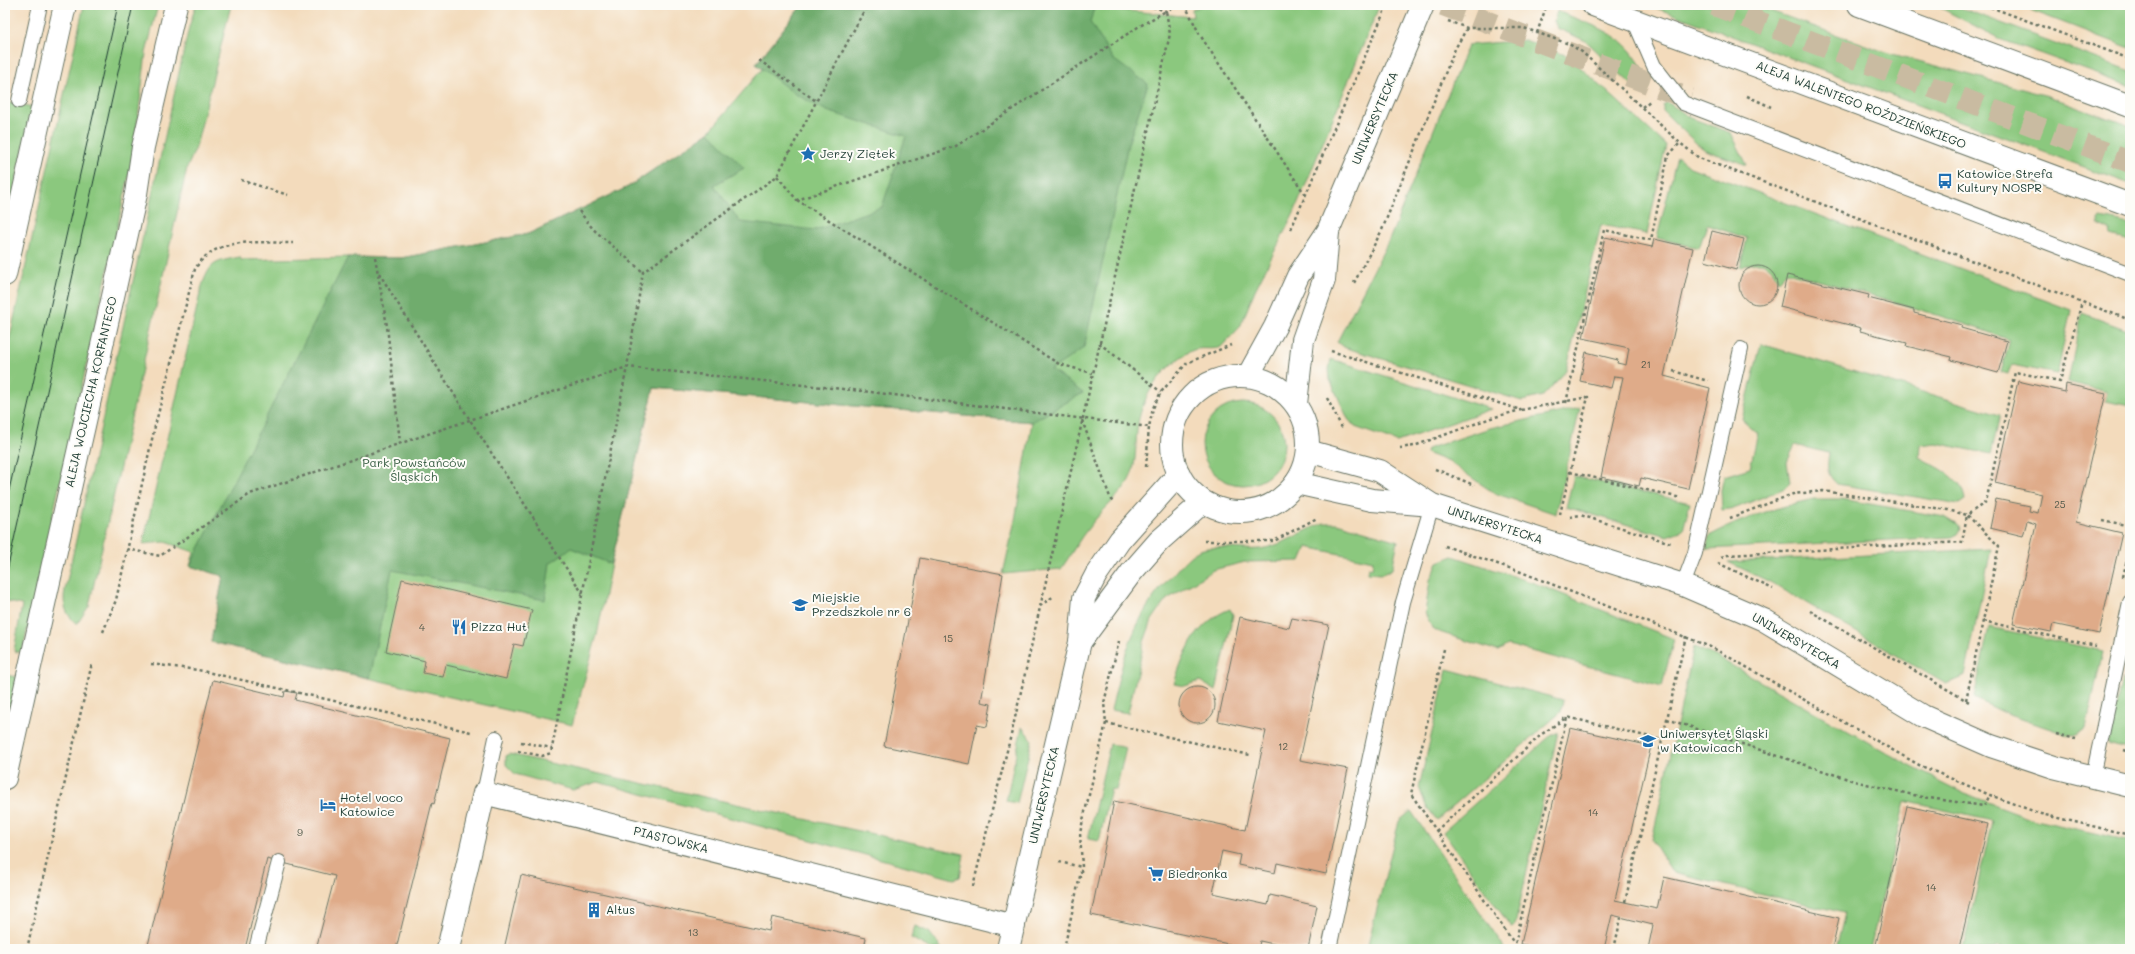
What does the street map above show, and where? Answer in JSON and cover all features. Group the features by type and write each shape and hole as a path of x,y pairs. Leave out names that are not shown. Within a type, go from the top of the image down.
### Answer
{"street":[{"path":"5,275 65,5"},
{"name":"ALEJA WOJCIECHA KORFANTEGO","path":"5,778 132,210 143,147 176,5"},
{"name":"UNIWERSYTECKA","path":"1248,376 1275,326 1298,276 1328,231 1423,5"},
{"name":"ALEJA WALENTEGO ROŹDZIEŃSKIEGO","path":"1592,5 2130,205"},
{"path":"1858,5 2130,106"},
{"name":"UNIWERSYTECKA","path":"1296,404 1303,340 1324,280 1328,231"},
{"path":"1248,376 1273,384 1296,404 1308,432 1308,451 1296,483 1285,496 1268,506 1245,512 1219,509 1203,502 1189,490 1179,474 1172,450 1176,419 1193,393 1204,385 1226,377 1248,376"},
{"name":"UNIWERSYTECKA","path":"1308,451 1380,471 1432,505"},
{"name":"UNIWERSYTECKA","path":"1008,949 1080,642 1084,598 1096,575 1120,540 1179,474"},
{"name":"UNIWERSYTECKA","path":"1296,483 1372,500 1432,505 1683,585 1764,620 1923,716 1991,746 2054,767 2130,786"},
{"name":"UNIWERSYTECKA","path":"1080,642 1131,573 1159,541 1203,502"},
{"path":"448,949 484,793"},
{"name":"PIASTOWSKA","path":"484,793 1014,926"}],"lane":[{"path":"19,101 40,5"},
{"path":"1634,20 1654,66 1683,103 2130,274"},
{"path":"1683,585 1695,554 1741,349"},
{"path":"1329,949 1403,602 1432,505"},
{"path":"2093,777 2130,602"},
{"path":"484,793 495,742"},
{"path":"256,949 279,862"}],"path":[{"path":"151,664 198,670 495,742 542,756 551,753 627,367 643,272 777,176 867,5"},
{"path":"1147,5 1166,11"},
{"path":"797,200 956,146 1138,27 1178,5"},
{"path":"1185,5 1200,35 1306,196"},
{"path":"1290,232 1387,5"},
{"path":"1985,5 2130,59"},
{"path":"1537,33 1546,7"},
{"path":"985,844 1170,34 1166,11"},
{"path":"1456,24 1467,28 1524,28 1568,44 1582,52 1680,143 1707,162 2130,320"},
{"path":"1354,284 1382,230 1455,49 1467,28"},
{"path":"759,60 816,101"},
{"path":"1566,403 1604,230 1651,240 1668,156 1680,143"},
{"path":"777,176 797,200 1059,364 1092,373"},
{"path":"241,180 288,195"},
{"path":"579,211 593,229 643,272"},
{"path":"103,632 114,607 155,426 195,269 200,259 210,252 229,245 243,243 293,243"},
{"path":"375,257 387,326 400,442"},
{"path":"379,273 470,420 583,594"},
{"path":"1713,560 1728,555 1962,542 1967,516 1986,502 2014,372 2060,381 2082,302"},
{"path":"1099,343 1161,392"},
{"path":"1145,474 1149,427 1153,408 1161,392 1187,363 1237,343"},
{"path":"1330,351 1521,410"},
{"path":"127,550 160,556 250,494 400,442 627,367 870,392 1149,427"},
{"path":"1326,395 1343,430 1347,434"},
{"path":"1394,449 1414,446 1491,418 1521,410 1566,403 1588,397 1558,518"},
{"path":"1570,472 1688,499"},
{"path":"1703,520 1714,524 1793,494 1823,491 1948,510 1967,516 1999,546 1966,700"},
{"path":"2102,520 2130,526"},
{"path":"1422,538 1520,572 1686,636 1713,648 1919,765 1990,795 2041,814 2130,834"},
{"path":"1039,606 1058,594"},
{"path":"1983,621 2108,648 2118,660"},
{"path":"1625,902 1686,636"},
{"path":"1064,949 1082,867 1080,833 1106,723 1104,703 1122,637"},
{"path":"1444,649 1411,794 1514,943"},
{"path":"27,949 92,663"},
{"path":"1436,831 1542,734 1567,717 1662,740"},
{"path":"1514,949 1514,943 1567,717"},
{"path":"1667,719 1854,781 1922,797 1984,806 1990,795"},
{"path":"1106,723 1250,754"},
{"path":"495,742 552,748"},
{"path":"1054,860 1082,867"},
{"path":"1614,949 1621,918"}],"green space":[{"path":"84,5 158,5 146,53 133,157 22,653 14,651 22,605 5,601 5,359"},
{"path":"196,5 231,5 196,147 187,168 89,606 77,624 70,617 66,609 64,595 189,27"},
{"name":"Park Powstańców Śląskich","path":"802,5 1106,5 1120,10 1193,17 1192,10 1202,5 1374,5 1378,9 1294,213 1255,290 1240,327 1221,347 1191,351 1180,358 1170,366 1154,385 1147,395 1142,407 1137,431 1133,470 1128,482 1086,531 1061,569 1003,574 1015,520 1032,422 654,388 611,564 597,635 572,725 211,642 223,576 190,566 194,552 165,542 143,544 201,289 210,268 218,262 240,257 241,260 348,257 401,258 528,234 628,187 709,132 762,69 756,64"},
{"name":"Park Powstańców Śląskich","path":"802,5 1095,5 1090,22 1113,59 1148,84 1128,144 1084,348 1051,370 1083,393 1032,422 654,388 611,564 571,548 550,563 545,600 392,570 369,678 211,642 223,576 190,566 348,257 401,258 528,234 628,187 709,132 744,168 714,185 740,222 816,230 882,207 906,136 827,111 795,94 756,64"},
{"path":"1648,5 1754,5 1885,52 2048,96 2130,126 2130,184"},
{"path":"1935,5 1953,5 2130,71 2130,86 2000,39"},
{"path":"2017,5 2130,5 2130,48"},
{"path":"1557,11 1602,29 1624,44 1634,55 1642,68 1650,85 1648,90 1643,92 1632,85 1586,41 1557,28 1554,21"},
{"path":"1525,40 1568,56 1666,145 1647,234 1601,225 1566,371 1543,396 1522,401 1343,347 1337,342 1390,238 1468,45"},
{"path":"9,102 33,107 5,230 5,121"},
{"path":"1667,102 1691,118 1731,133 1747,165 1705,150 1696,143 1663,111 1663,105"},
{"path":"1677,156 1690,167 2071,310 2057,374 2012,365 2008,374 2001,372 2010,340 1955,321 1871,295 1787,272 1778,281 1772,269 1763,264 1753,263 1740,268 1747,238 1707,225 1699,248 1657,238"},
{"path":"2101,218 2130,224 2130,241 2111,236 2110,230 2097,224"},
{"path":"2082,313 2130,331 2130,406 2105,401 2107,392 2068,382"},
{"path":"1761,344 2000,415 1991,454 1936,443 1920,445 1919,457 1941,469 1954,479 1963,492 1965,500 1959,504 1837,484 1831,477 1828,470 1829,453 1795,445 1787,462 1790,483 1785,488 1736,508 1722,510 1721,490 1724,476 1750,468 1758,433 1742,419"},
{"path":"1331,359 1491,409 1397,442 1355,427 1348,419 1330,380 1329,369"},
{"path":"1243,403 1259,406 1272,415 1281,428 1284,444 1281,460 1272,473 1259,482 1243,485 1227,482 1214,473 1205,460 1202,444 1205,428 1214,415 1227,406"},
{"path":"1580,408 1556,514 1494,493 1449,462 1426,453 1427,449 1490,428"},
{"path":"1574,476 1690,503 1683,530 1667,536 1566,507"},
{"path":"1814,499 1841,499 1945,517 1958,525 1960,529 1957,534 1951,537 1706,549 1709,536 1760,514"},
{"path":"1324,523 1337,523 1398,541 1392,569 1382,574 1367,573 1368,567 1372,568 1373,561 1307,547 1301,561 1245,562 1213,570 1166,600 1152,620 1144,642 1128,713 1111,710 1126,653 1140,619 1161,588 1183,563 1196,552 1206,548 1260,549 1285,541"},
{"path":"1991,549 1965,676 1946,684 1770,582 1728,562"},
{"path":"1453,556 1534,583 1674,639 1662,686 1508,645 1498,651 1433,630 1425,613 1430,580 1438,562"},
{"path":"1230,609 1233,615 1216,691 1200,681 1185,686 1174,684 1182,660 1193,639 1209,622"},
{"path":"1989,627 2103,651 2086,729 2074,735 2065,734 2007,714 1974,698"},
{"path":"1694,647 1715,656 1912,767 1964,793 2036,820 2130,841 2130,949 2006,949 1997,947 1996,949 1963,949 1992,821 1905,801 1870,949 1852,949 1837,945 1845,913 1673,873 1652,840"},
{"path":"1447,669 1563,700 1561,712 1437,820 1426,806 1419,787"},
{"path":"5,675 17,677 5,729"},
{"path":"2122,678 2130,690 2130,750 2108,744"},
{"path":"1022,727 1032,740 1017,803 1006,801"},
{"path":"1558,732 1515,925 1511,927 1443,832 1549,737"},
{"path":"1110,744 1126,748 1116,790 1111,789 1099,841 1088,839"},
{"path":"509,754 964,854 960,877 954,879 598,782 573,790 515,774 506,765 506,756"},
{"path":"1411,811 1504,949 1367,949 1399,821"},
{"path":"915,926 929,932 942,949 931,949 911,938"}],"building":[{"path":"1712,231 1744,239 1736,270 1705,261"},
{"path":"1605,237 1652,247 1654,239 1693,248 1664,376 1710,388 1688,489 1641,478 1639,486 1601,477 1623,377 1614,376 1611,388 1580,381 1586,352 1618,360 1617,363 1626,365 1629,348 1583,338"},
{"path":"1758,266 1768,269 1774,275 1777,285 1774,295 1768,301 1758,304 1748,301 1742,295 1739,285 1742,275 1748,269"},
{"path":"1787,275 1869,295 1868,298 1914,310 1914,313 1962,325 1961,328 2007,341 1998,373 1951,360 1952,357 1906,346 1907,343 1860,331 1861,328 1780,307"},
{"path":"2018,381 2065,392 2066,384 2106,393 2076,522 2122,533 2099,634 2053,624 2051,632 2013,624 2036,524 2027,521 2023,536 1990,528 1996,499 2030,506 2029,511 2038,513 2042,494 1995,483"},
{"path":"920,558 1003,574 981,702 991,704 987,727 977,725 969,764 884,746"},
{"name":"Pizza Hut","path":"402,579 532,610 523,646 514,644 506,679 446,665 443,677 423,673 425,661 386,651"},
{"path":"1240,617 1289,628 1292,618 1329,625 1300,760 1348,769 1326,874 1277,863 1275,873 1238,865 1240,855 1222,851 1213,893 1268,905 1270,895 1317,906 1308,949 1296,949 1260,941 1258,949 1252,949 1091,915 1114,801 1245,830 1266,731 1218,721"},
{"path":"213,680 284,697 285,691 297,693 295,700 450,738 434,804 432,803 396,949 316,949 335,876 267,859 245,949 147,949"},
{"path":"1201,687 1210,692 1214,698 1214,712 1210,718 1201,723 1193,723 1184,718 1180,712 1179,701 1184,692 1190,688"},
{"path":"1570,728 1651,746 1615,900 1657,909 1664,877 1839,918 1832,949 1648,949 1653,925 1612,915 1604,949 1542,949 1521,944"},
{"path":"1907,806 1988,824 1959,949 1875,949"},
{"name":"Altus","path":"521,875 769,931 772,917 866,938 864,949 504,949"}],"tunnel":[{"path":"1443,5 1690,99"},
{"path":"1714,5 2130,162"}],"tram line":[{"path":"5,508 118,5"},
{"path":"5,580 133,5"}],"place":[{"name":"Jerzy Ziętek","path":"808,154"},
{"name":"Katowice Strefa Kultury NOSPR","path":"1945,181"},
{"name":"Miejskie Przedszkole nr 6","path":"800,605"},
{"name":"Pizza Hut","path":"459,627"},
{"name":"Uniwersytet Śląski w Katowicach","path":"1648,741"},
{"name":"Hotel voco Katowice","path":"328,805"},
{"name":"Biedronka","path":"1156,874"},
{"name":"Altus","path":"594,910"}]}
